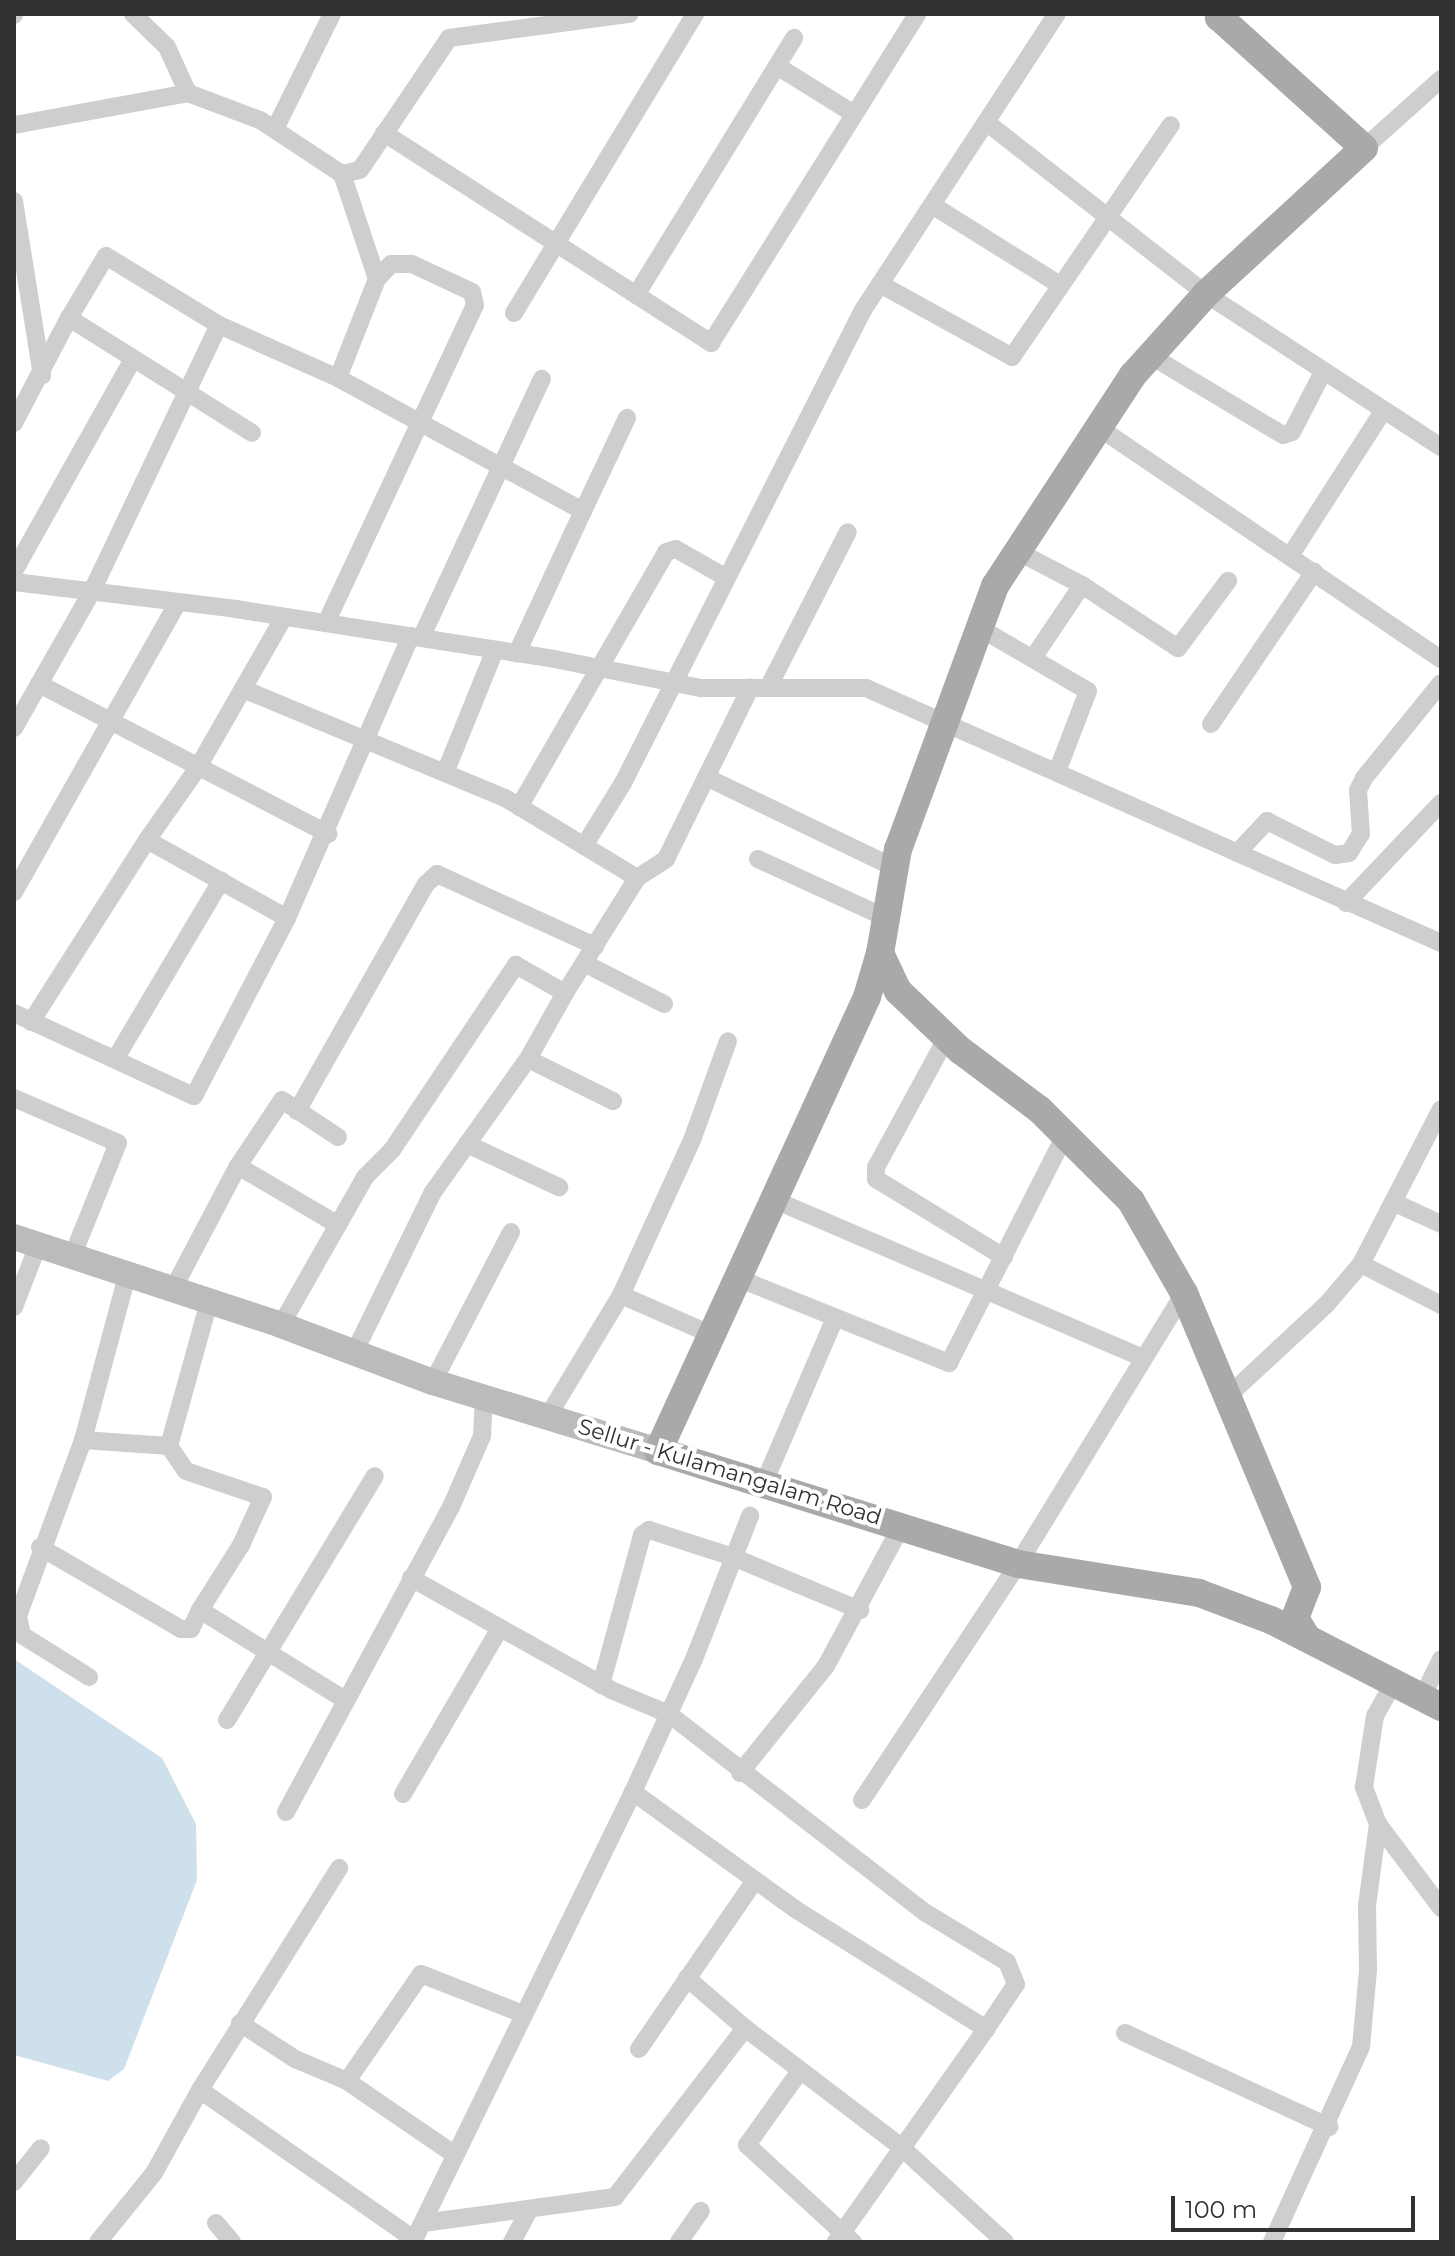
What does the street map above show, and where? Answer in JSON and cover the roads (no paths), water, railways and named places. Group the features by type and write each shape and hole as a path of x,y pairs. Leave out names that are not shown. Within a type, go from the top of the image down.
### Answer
{"main road":[{"path":"658,1451 770,1198 867,997 880,953 895,868 942,723 978,627 1015,550 1098,427 1151,356 1206,294 1364,148 1227,18"},
{"path":"880,953 898,991 947,1037 1065,1135 1131,1201 1184,1293 1307,1587 1295,1618 1307,1638"},
{"name":"Sellur - Kulamangalam Road","path":"26,1241 281,1325 433,1382 764,1483 898,1533 1018,1564 1199,1593 1307,1638 1431,1703"}],"street":[{"path":"133,14 167,47 188,93"},
{"path":"275,129 332,14"},
{"path":"342,174 360,170 449,38 524,21 629,14"},
{"path":"514,313 695,14"},
{"path":"384,133 711,343 917,14"},
{"path":"584,846 623,783 670,682 880,284 1057,14"},
{"path":"636,295 794,38"},
{"path":"777,66 854,114"},
{"path":"1364,148 1441,79"},
{"path":"14,125 188,93 275,129 342,174 377,279"},
{"path":"986,122 1206,294 1441,447"},
{"path":"880,284 1004,357 1018,352 1106,216 1171,125"},
{"path":"14,201 14,228 42,376"},
{"path":"932,205 1060,285"},
{"path":"17,413 42,376 69,318 106,256 219,325 338,378 583,511"},
{"path":"326,623 476,297 402,261 377,279 338,378"},
{"path":"69,318 252,433"},
{"path":"14,728 92,591 189,395 219,325"},
{"path":"1151,356 1283,435 1292,432 1323,372"},
{"path":"14,571 133,359"},
{"path":"14,1013 117,1056 194,1096 328,834 416,637 542,379"},
{"path":"1290,556 1383,411"},
{"path":"517,653 627,418"},
{"path":"1098,427 1441,659"},
{"path":"354,1353 433,1192 528,1059 637,878 666,859 706,777 848,532"},
{"path":"519,807 671,549 725,577"},
{"path":"1015,550 1082,585 1178,648 1228,581"},
{"path":"1211,724 1314,572"},
{"path":"14,582 326,623 517,653 670,682 759,688 866,688 942,723 1058,769 1346,903 1441,943"},
{"path":"1033,658 1082,585"},
{"path":"14,892 112,726 178,602"},
{"path":"31,1022 147,840 197,769 284,617"},
{"path":"978,627 1088,691 1058,769"},
{"path":"445,773 495,650"},
{"path":"1237,853 1267,821 1335,855 1349,853 1361,834 1358,800 1364,778 1441,683"},
{"path":"39,684 112,726 328,834"},
{"path":"243,689 519,807 637,878"},
{"path":"706,777 895,868"},
{"path":"1346,903 1441,803"},
{"path":"147,840 287,918"},
{"path":"758,859 886,918"},
{"path":"297,1111 426,884 437,874 595,946"},
{"path":"117,1056 221,881"},
{"path":"584,963 664,1004"},
{"path":"281,1325 338,1225 516,965 565,993"},
{"path":"947,1037 876,1167 876,1179 1004,1257"},
{"path":"548,1416 621,1295 692,1140 728,1041"},
{"path":"528,1059 613,1101"},
{"path":"14,1098 118,1143 72,1257"},
{"path":"172,1291 238,1166 282,1100 338,1137"},
{"path":"1229,1395 1326,1305 1361,1264 1436,1132 1441,1109"},
{"path":"735,1277 949,1363 1065,1135"},
{"path":"467,1144 559,1187"},
{"path":"238,1166 338,1225"},
{"path":"770,1198 1141,1357"},
{"path":"1395,1203 1441,1224"},
{"path":"433,1382 511,1232"},
{"path":"14,1307 26,1241"},
{"path":"1361,1264 1441,1305"},
{"path":"89,1677 22,1635 17,1627 40,1547 83,1440 127,1276"},
{"path":"862,1800 1018,1564 1141,1357 1184,1293"},
{"path":"621,1295 710,1334"},
{"path":"173,1455 209,1302"},
{"path":"764,1483 835,1318"},
{"path":"286,1812 411,1578 482,1436 484,1397"},
{"path":"40,1547 181,1629 191,1629 241,1545 263,1497 173,1455 83,1440"},
{"path":"227,1720 264,1654 375,1476"},
{"path":"417,2235 633,1792 669,1714 750,1516"},
{"path":"601,1685 642,1535 660,1530 860,1610"},
{"path":"740,1773 826,1666 860,1610 898,1533"},
{"path":"411,1578 601,1685 669,1714 740,1773 861,1859 926,1913 1007,1962 1016,1984 901,2147 843,2239 747,2145 800,2071"},
{"path":"200,1610 264,1654 345,1700"},
{"path":"403,1794 499,1630"},
{"path":"1431,1703 1441,1659"},
{"path":"1393,1683 1375,1716 1364,1787 1378,1824 1441,1908"},
{"path":"633,1792 755,1880 986,2029"},
{"path":"1272,2242 1329,2127 1363,2034 1367,1906 1378,1824"},
{"path":"98,2242 154,2173 240,2023 339,1868"},
{"path":"639,2049 755,1880"},
{"path":"347,2081 421,1974 523,2014"},
{"path":"687,1978 745,2028 901,2147 1005,2242"},
{"path":"240,2023 295,2059 347,2081 455,2155"},
{"path":"200,2090 417,2235 529,2210 615,2197 745,2028"},
{"path":"1125,2033 1329,2127"},
{"path":"14,2182 41,2148"},
{"path":"512,2242 529,2210"},
{"path":"679,2242 701,2211"},
{"path":"216,2223 232,2242"}],"water":[{"path":"14,1659 162,1758 196,1824 197,1880 124,2069 108,2081 14,2055"}]}
